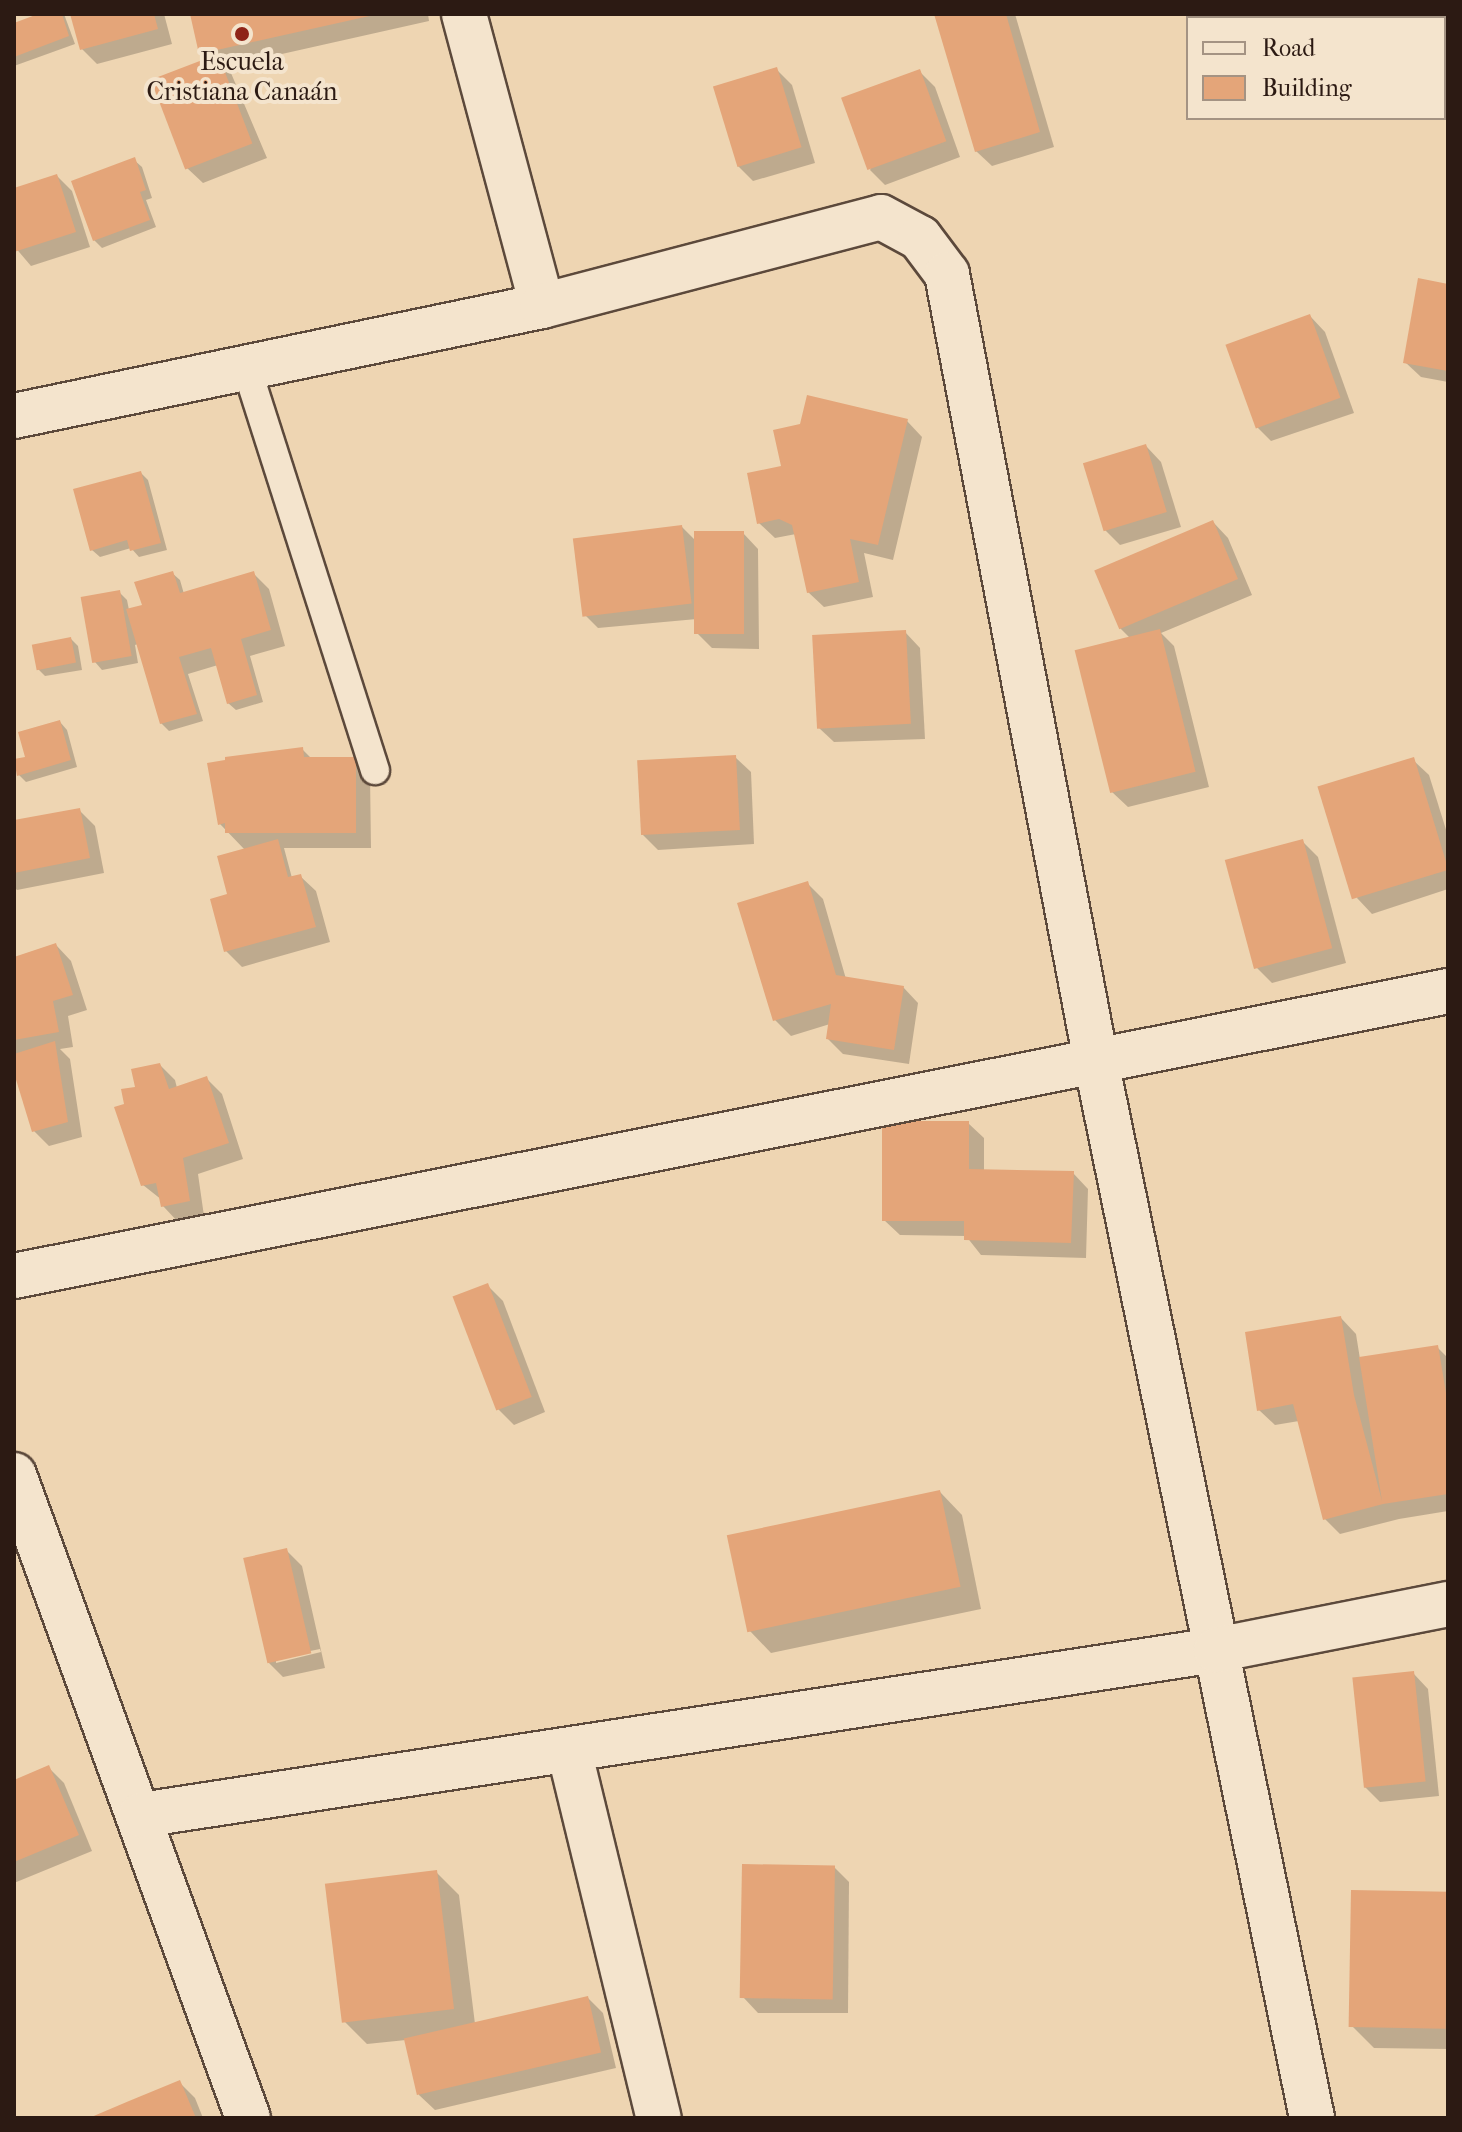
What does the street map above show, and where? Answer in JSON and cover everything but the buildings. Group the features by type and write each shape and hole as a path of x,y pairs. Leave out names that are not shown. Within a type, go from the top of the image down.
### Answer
{"street":[{"path":"464,14 542,306"},
{"path":"14,416 542,306 881,217 920,238 947,274 1096,1061 1312,2118"},
{"path":"14,1276 1448,991"},
{"path":"14,1475 141,1815 248,2118"},
{"path":"141,1815 1216,1650 1448,1604"},
{"path":"569,1750 659,2118"}],"lane":[{"path":"247,369 375,770"}],"place":[{"name":"Escuela Cristiana Canaán","path":"242,34"}]}
